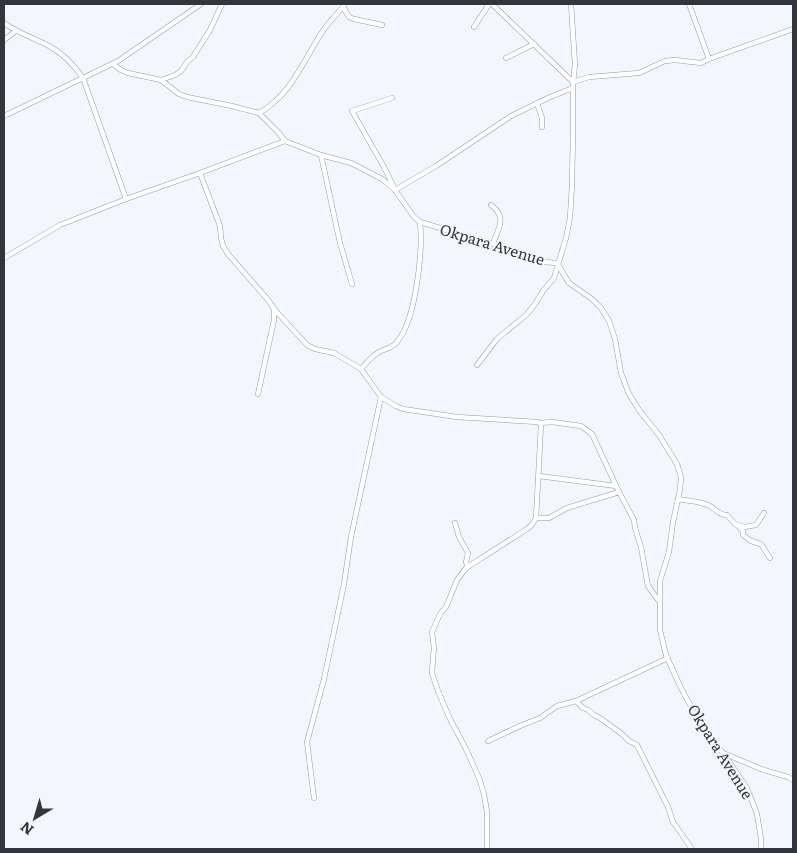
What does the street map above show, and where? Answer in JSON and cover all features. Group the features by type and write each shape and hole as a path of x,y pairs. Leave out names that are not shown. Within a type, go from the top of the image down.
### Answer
{"street":[{"path":"4,116 113,64 201,4"},
{"path":"161,80 181,71 195,54 210,30 222,4"},
{"path":"474,27 490,4 573,82"},
{"path":"477,365 497,339 526,315 554,278 566,238 570,218 575,65 571,4"},
{"path":"689,4 709,59"},
{"path":"259,113 280,97 290,86 325,28 344,5 349,17 382,25"},
{"path":"4,23 61,53 83,78 126,199"},
{"path":"573,82 589,77 640,73 665,61 675,60 701,63 793,29"},
{"path":"4,40 16,31"},
{"path":"506,58 534,44"},
{"path":"4,258 60,225 285,141 259,113 187,98 161,80 128,73 120,70 113,64"},
{"path":"392,98 352,111 395,190 436,166 512,116 550,96 573,88"},
{"path":"537,103 542,118 542,127"},
{"name":"Okpara Avenue","path":"285,141 321,155 351,163 382,179 395,190 414,217 420,222 517,251 544,262 557,263 569,283 592,299 601,308 609,321 615,339 621,373 629,394 659,435 677,464 681,477 669,552 660,581 660,630 668,658 680,686 703,729 747,788 757,814 761,849"},
{"path":"321,155 340,243 352,284"},
{"path":"200,174 220,226 221,238 228,254 307,345 315,349 334,353 361,369 381,397 396,406 410,410 457,417 540,423 552,422 582,426 592,434 634,520 648,586 659,601"},
{"path":"491,205 499,213 501,223 493,244"},
{"path":"361,369 368,359 381,351 391,348 404,333 410,316 417,280 421,237 420,222"},
{"path":"258,394 274,320 274,309"},
{"path":"314,798 307,742 328,660 344,584 351,537 381,397"},
{"path":"488,849 487,812 479,778 441,700 432,673 434,648 432,632 458,580 468,567 527,529 536,518 540,423"},
{"path":"539,476 616,486"},
{"path":"536,518 549,518 567,508 619,492"},
{"path":"678,500 710,506 714,511 727,515 751,542 762,544 770,558"},
{"path":"735,524 744,527 756,525 764,513"},
{"path":"455,523 459,537 468,553 466,562 468,567"},
{"path":"488,741 522,724 540,718 557,706 576,701 668,658"},
{"path":"576,701 583,708 637,745 668,807 673,822 692,849"},
{"path":"722,753 761,769 788,776 793,780"}]}
